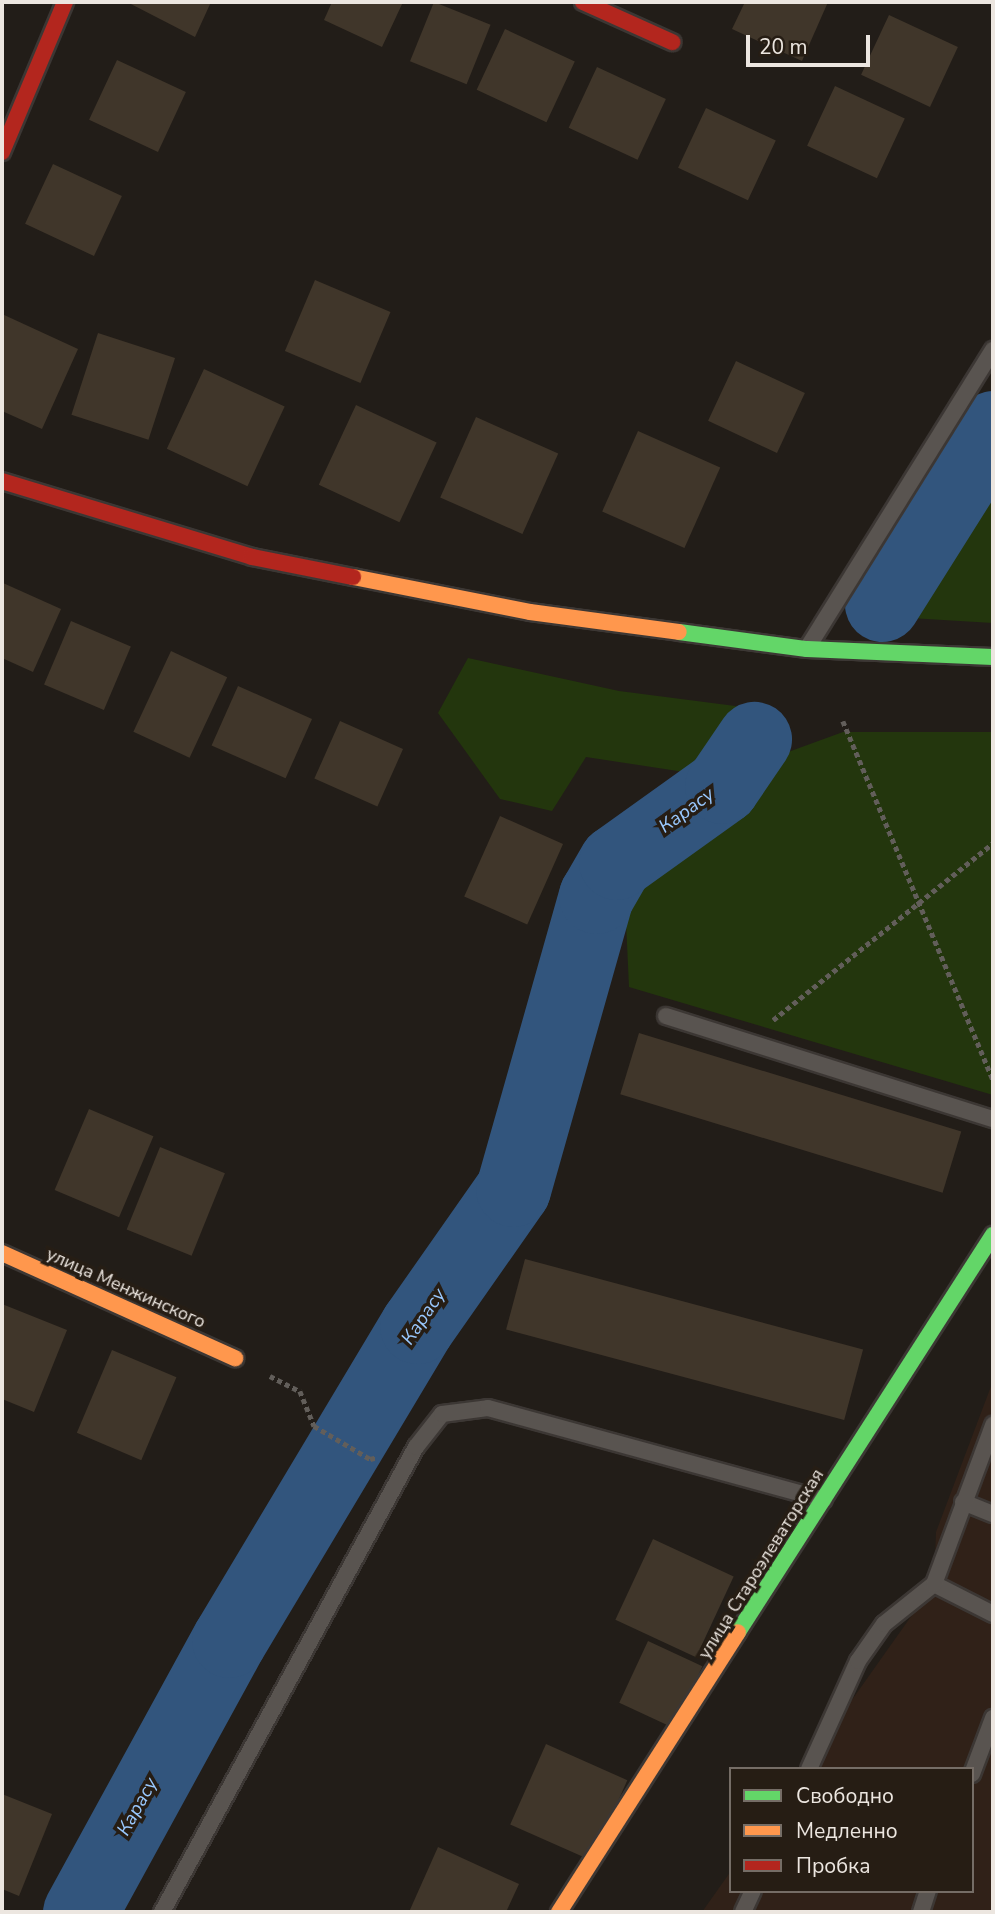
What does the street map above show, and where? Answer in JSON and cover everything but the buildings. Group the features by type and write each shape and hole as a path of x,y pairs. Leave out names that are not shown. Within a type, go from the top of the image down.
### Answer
{"street":[{"path":"2,152 65,2"},
{"path":"583,2 672,42"},
{"path":"2,481 252,557 530,611 807,649 993,657"},
{"name":"улица Староэлеваторская","path":"559,1912 993,1234"},
{"name":"улица Менжинского","path":"2,1253 234,1358"}],"lane":[{"path":"807,649 993,350"},
{"path":"666,1016 993,1119"},
{"path":"162,1912 416,1447 442,1415 488,1408 824,1500"},
{"path":"810,1767 858,1661 884,1624 934,1584 962,1502 993,1425"},
{"path":"962,1502 993,1514"},
{"path":"934,1584 993,1614"},
{"path":"974,1769 993,1718"},
{"path":"743,1912 752,1893"},
{"path":"920,1912 927,1893"}],"path":[{"path":"843,721 993,1080"},
{"path":"747,1041 993,843"},
{"path":"234,1358 300,1391 314,1426 370,1459"}],"shaded area":[{"path":"993,1381 993,1912 702,1912 729,1874 729,1893 974,1893 974,1767 804,1767 934,1584 936,1532"}],"green space":[{"path":"993,487 993,623 910,618"},
{"path":"468,658 619,691 743,707 691,773 586,757 552,811 500,799 438,713"},
{"path":"843,732 993,732 993,1095 629,987 624,878 769,759"}],"waterway":[{"name":"Карасу","path":"882,604 993,428"},
{"name":"Карасу","path":"80,1912 229,1640 417,1326 513,1189 596,896 616,862 722,786 754,739"}],"traffic: fast":[{"path":"679,632 807,649 993,657"},
{"path":"738,1632 993,1235"}],"traffic: slow":[{"path":"353,577 530,612 679,632"},
{"path":"2,1253 235,1358"},
{"path":"559,1912 738,1632"}],"traffic: jam":[{"path":"2,152 65,2"},
{"path":"583,2 672,42"},
{"path":"2,481 252,557 353,577"}]}
